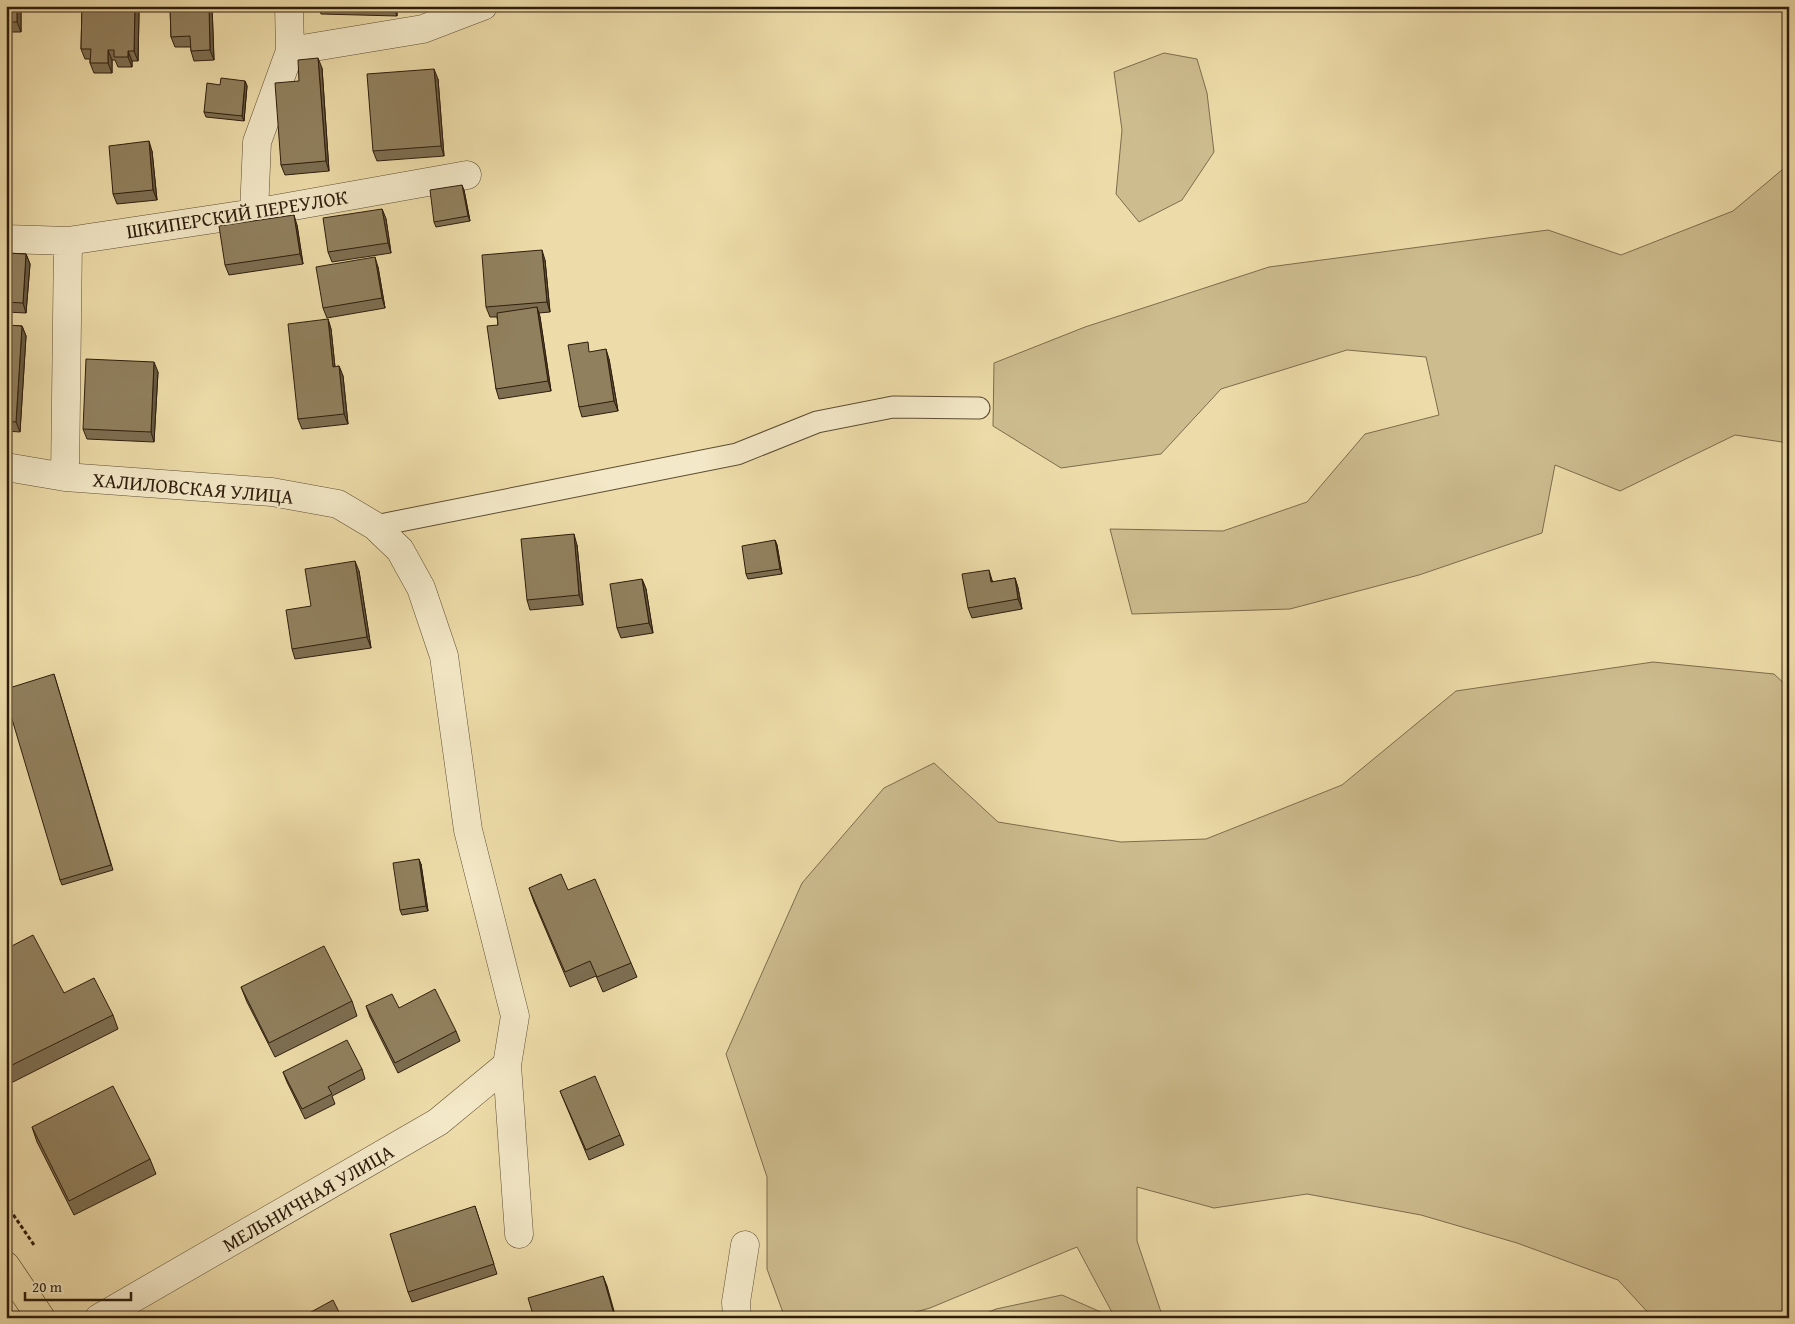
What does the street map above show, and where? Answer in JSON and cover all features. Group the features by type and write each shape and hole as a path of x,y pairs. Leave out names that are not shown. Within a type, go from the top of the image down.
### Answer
{"main road":[{"path":"6,1266 41,1318"}],"street":[{"path":"254,212 257,142 290,51 289,6"},
{"path":"290,51 423,29 483,6"},
{"name":"ШКИПЕРСКИЙ ПЕРЕУЛОК","path":"6,238 68,241 254,212 467,175"},
{"path":"65,477 68,241"},
{"name":"ХАЛИЛОВСКАЯ УЛИЦА","path":"6,467 65,477 272,492 338,504 375,526 400,550 421,588 444,656 468,830 515,1016 507,1065 519,1234"},
{"name":"МЕЛЬНИЧНАЯ УЛИЦА","path":"99,1318 438,1122 507,1065"},
{"path":"737,1318 736,1302 745,1245"}],"lane":[{"path":"375,526 737,454 817,422 893,406 979,408"}],"shaded area":[{"path":"1164,53 1197,59 1207,93 1214,152 1182,200 1139,222 1116,194 1122,130 1114,72"},
{"path":"1789,164 1789,443 1735,435 1620,491 1555,465 1542,533 1419,575 1290,609 1132,614 1110,529 1223,531 1307,502 1365,434 1439,415 1426,357 1347,350 1221,389 1161,454 1061,468 993,426 994,363 1085,327 1269,267 1548,230 1621,255 1733,211"},
{"path":"1653,662 1774,674 1789,688 1789,1318 1653,1318 1618,1280 1517,1243 1421,1215 1307,1194 1214,1208 1137,1187 1137,1241 1163,1318 1115,1318 1077,1247 930,1308 894,1318 785,1318 767,1269 767,1177 726,1054 802,883 884,788 934,763 998,822 1121,842 1206,839 1342,785 1456,691"},
{"path":"1062,1295 1101,1312 1102,1318 974,1318 996,1309"}],"building":[{"path":"6,6 17,6 17,22 6,22"},
{"path":"82,6 135,6 134,51 128,51 128,57 114,57 114,50 108,50 108,63 90,63 91,49 81,49"},
{"path":"170,6 209,6 210,50 191,51 190,36 171,37"},
{"path":"318,58 326,161 281,165 275,83 299,81 298,60"},
{"path":"434,69 441,146 373,151 367,74"},
{"path":"221,78 245,81 242,116 204,112 207,83 220,85"},
{"path":"149,141 153,190 113,194 109,146"},
{"path":"462,185 468,216 434,222 430,190"},
{"path":"382,209 388,243 328,252 323,218"},
{"path":"294,215 300,254 225,265 219,226"},
{"path":"542,250 547,302 486,307 482,255"},
{"path":"6,253 26,254 23,303 6,302"},
{"path":"375,257 382,298 323,308 316,267"},
{"path":"537,307 548,381 496,389 487,326 498,325 497,313"},
{"path":"328,319 333,367 339,366 344,414 298,419 288,324"},
{"path":"6,325 22,326 16,422 6,421"},
{"path":"588,342 589,352 606,349 614,401 579,407 568,345"},
{"path":"86,359 154,362 151,432 83,429"},
{"path":"574,534 579,595 527,600 521,539"},
{"path":"775,540 780,569 746,574 742,546"},
{"path":"355,561 367,637 292,649 286,610 311,606 305,569"},
{"path":"989,570 991,582 1015,578 1018,599 968,608 962,574"},
{"path":"642,579 649,623 617,628 610,584"},
{"path":"54,674 111,865 60,880 6,699 6,689"},
{"path":"419,859 426,906 400,910 393,863"},
{"path":"561,874 568,890 595,879 631,963 597,977 590,961 565,972 529,888"},
{"path":"33,935 64,993 94,978 113,1015 6,1068 6,949"},
{"path":"324,946 352,1001 269,1043 241,987"},
{"path":"435,989 456,1031 395,1063 366,1006 392,994 399,1008"},
{"path":"347,1040 362,1069 328,1087 332,1094 302,1109 283,1072"},
{"path":"595,1076 620,1135 586,1150 560,1091"},
{"path":"113,1086 150,1159 69,1201 32,1127"},
{"path":"475,1206 494,1264 408,1292 390,1234"},
{"path":"603,1276 615,1318 534,1318 528,1298"},
{"path":"333,1300 342,1318 300,1318"}]}
